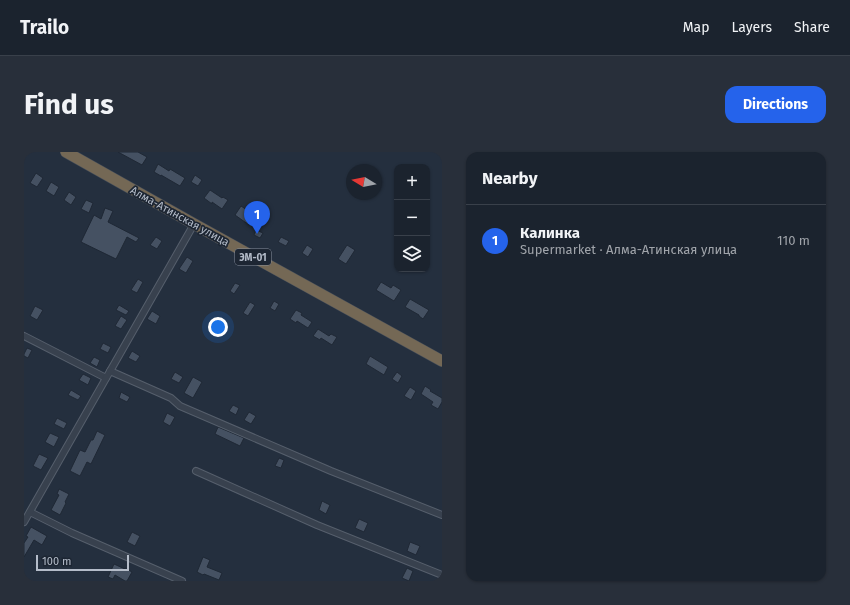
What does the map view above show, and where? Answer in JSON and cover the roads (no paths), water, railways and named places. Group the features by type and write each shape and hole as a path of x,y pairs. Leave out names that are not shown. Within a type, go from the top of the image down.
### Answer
{"highway":[{"name":"Алма-Атинская улица","path":"66,152 442,362"}],"street":[{"path":"24,522 194,224"},
{"path":"24,336 106,378"},
{"path":"110,371 171,398 180,406 256,439 331,471 442,515"},
{"path":"196,472 317,525 442,575"},
{"path":"30,512 72,534 182,581"}],"place":[{"name":"Калинка","path":"257,234"}]}
